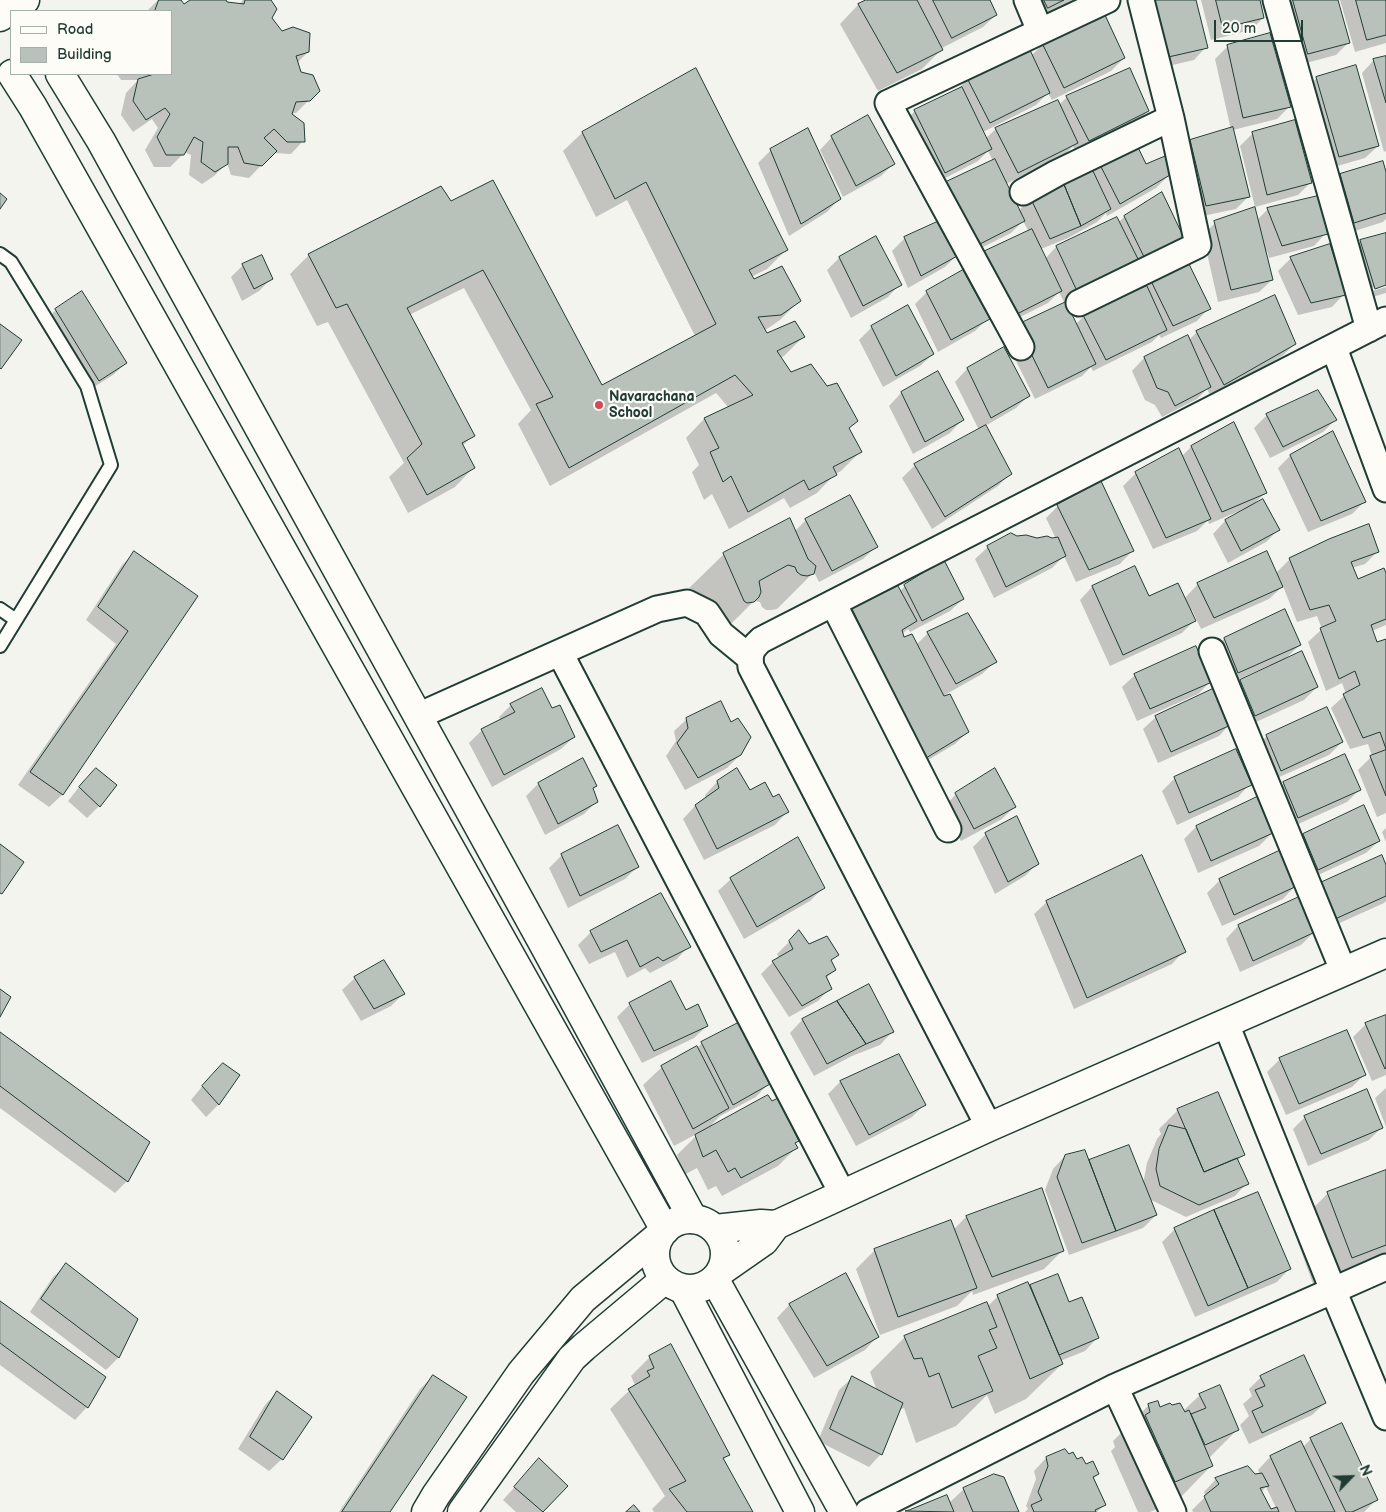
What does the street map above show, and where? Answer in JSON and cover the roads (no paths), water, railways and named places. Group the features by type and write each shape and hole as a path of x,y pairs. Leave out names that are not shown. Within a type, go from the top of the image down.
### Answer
{"street":[{"path":"1027,0 1040,31"},
{"path":"1022,347 888,103 1107,0"},
{"path":"1079,303 1198,245 1171,118 1141,0"},
{"path":"989,1127 751,667 749,657 752,648 761,640 1334,348 1377,324 1276,0"},
{"path":"0,55 10,70"},
{"path":"13,75 38,116 663,1232"},
{"path":"61,75 101,141 418,716 704,1224 722,1239 725,1261 718,1276"},
{"path":"1023,192 1057,173 1171,118"},
{"path":"1334,348 1386,489"},
{"path":"296,576 330,557"},
{"path":"418,716 657,609 687,603 707,613 721,634 749,657"},
{"path":"833,603 948,828"},
{"path":"1212,651 1343,970"},
{"path":"560,653 842,1193"},
{"path":"462,1512 572,1358 584,1346 675,1285 696,1290 706,1287 764,1241 776,1225 989,1127 1226,1024 1343,970 1386,953"},
{"path":"1226,1024 1386,1417"},
{"path":"426,1512 521,1373 583,1299 670,1225 681,1220 704,1224 776,1225"},
{"path":"663,1232 656,1245 655,1258 658,1269 675,1285 800,1512"},
{"path":"868,1512 1115,1387 1386,1267"},
{"path":"718,1276 844,1512"},
{"path":"1115,1387 1173,1512"}],"lane":[{"path":"0,254 11,262 87,386 111,465 0,646"},
{"path":"0,609 16,620"}],"place":[{"name":"Navarachana School","path":"599,405"}]}
